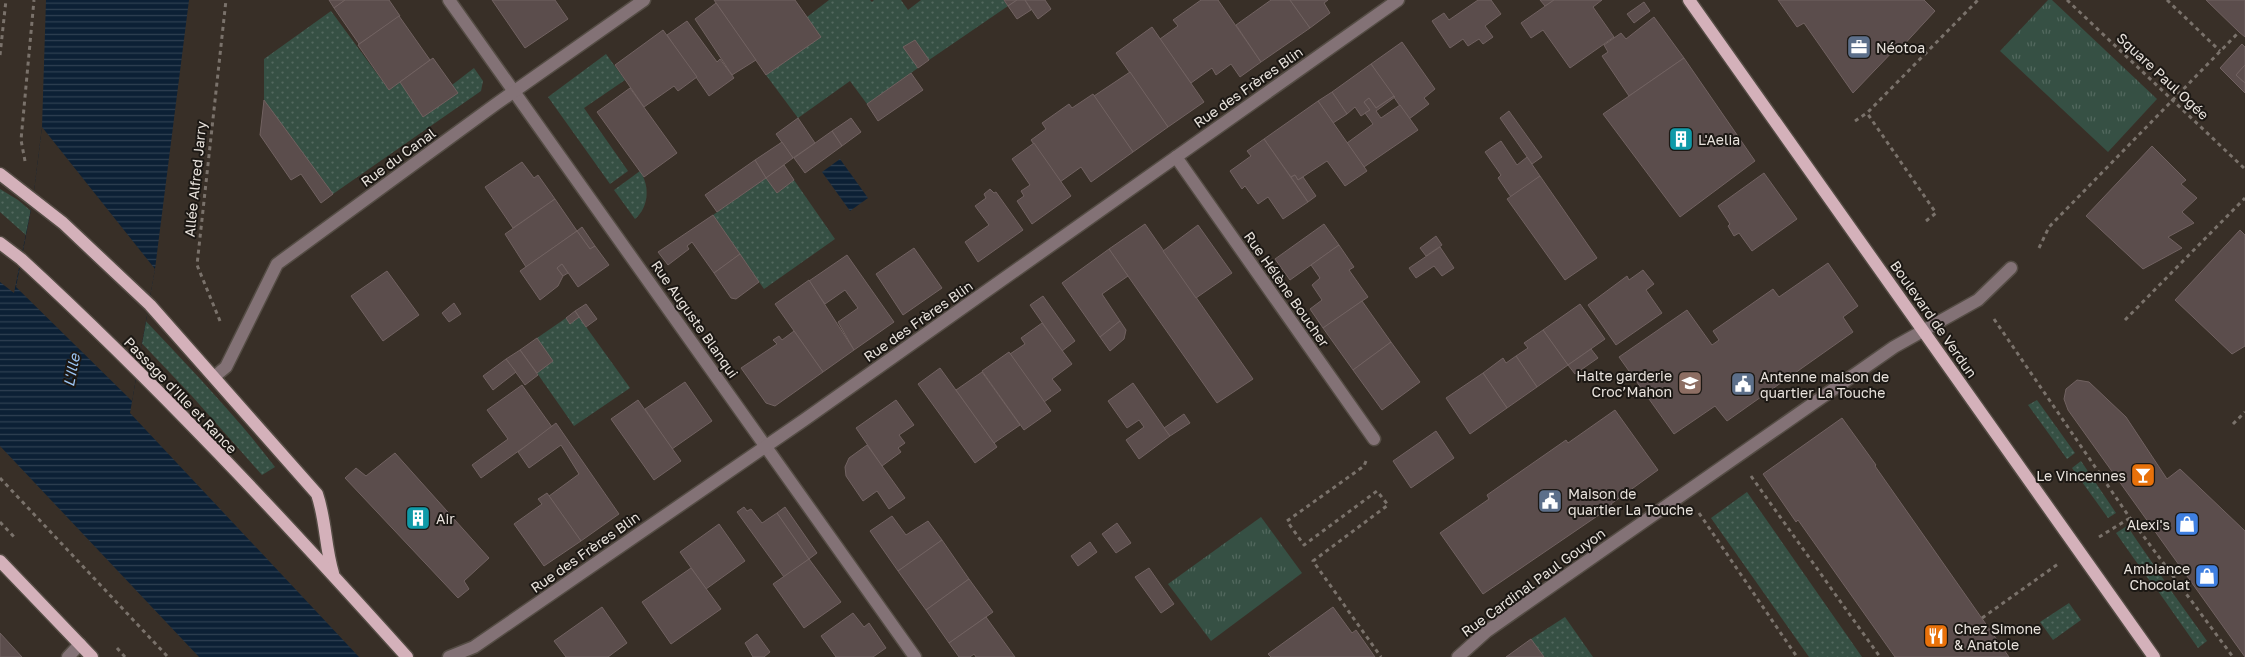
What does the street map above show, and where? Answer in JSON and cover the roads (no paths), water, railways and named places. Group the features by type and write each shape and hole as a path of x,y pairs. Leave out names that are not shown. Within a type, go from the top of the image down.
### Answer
{"main road":[{"name":"Boulevard de Verdun","path":"1689,0 1924,329 2154,657"},
{"path":"0,174 63,223 150,305 317,494 324,514 328,557 334,575"},
{"name":"Passage d'Ille et Rance","path":"0,242 21,259 141,373 334,575 407,657"},
{"path":"0,560 92,657"}],"street":[{"name":"Rue Auguste Blanqui","path":"449,0 915,657"},
{"name":"Rue du Canal","path":"214,377 226,366 233,354 277,264 644,0"},
{"name":"Rue des Frères Blin","path":"449,657 474,646 766,446 1398,0"},
{"name":"Rue Hélène Boucher","path":"1176,157 1374,439"},
{"name":"Rue Cardinal Paul Gouyon","path":"1458,657 1487,631 1894,347 1978,300 2011,268"},
{"path":"68,657 80,644"}],"water":[{"name":"L'Ille","path":"46,0 189,0 155,269 130,413 359,657 199,657 0,446 0,282 14,293 33,199 42,127"},
{"path":"840,159 868,198 850,211 822,172"}],"place":[{"name":"Néotoa","path":"1859,47"},
{"name":"L'Aelia","path":"1681,139"},
{"name":"Halte garderie Croc’Mahon","path":"1690,383"},
{"name":"Antenne maison de quartier La Touche","path":"1743,384"},
{"name":"Le Vincennes","path":"2143,475"},
{"name":"Maison de quartier La Touche","path":"1550,501"},
{"name":"Air","path":"418,518"},
{"name":"Alexi's","path":"2187,524"},
{"name":"Ambiance Chocolat","path":"2207,576"},
{"name":"Chez Simone & Anatole","path":"1936,636"}]}
